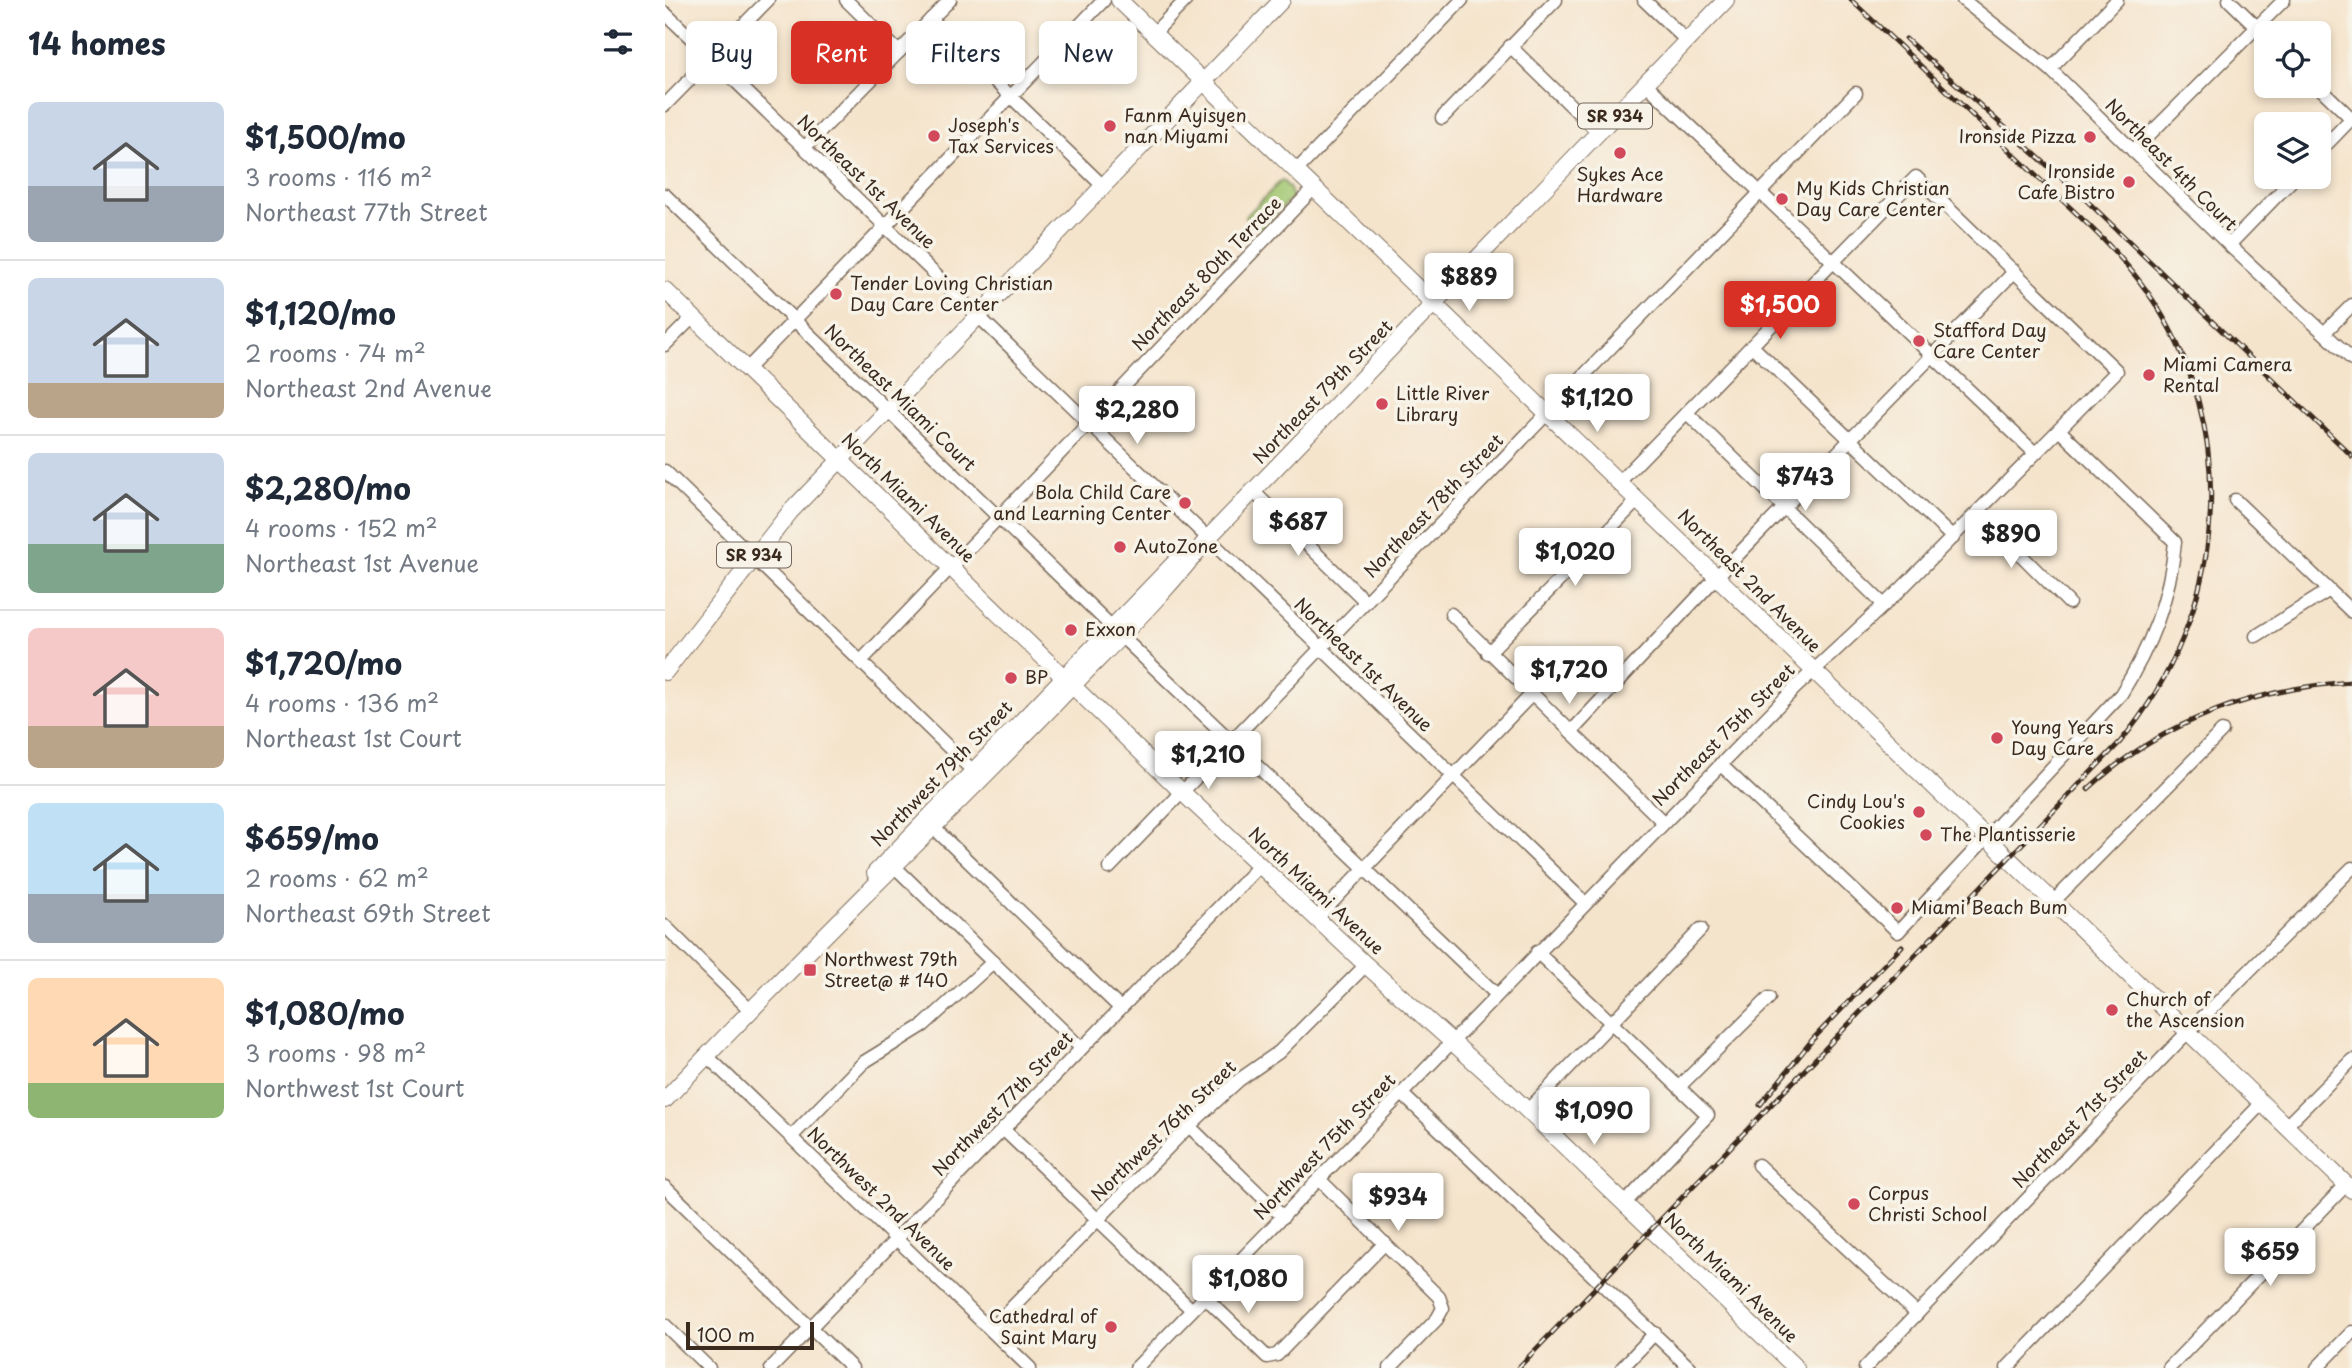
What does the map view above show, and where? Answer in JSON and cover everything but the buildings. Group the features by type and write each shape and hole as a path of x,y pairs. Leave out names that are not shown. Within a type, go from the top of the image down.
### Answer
{"main road":[{"name":"Northeast 2nd Avenue","path":"1119,0 2349,1188"},
{"name":"SR 934","path":"665,673 781,522 981,317 1282,0"},
{"name":"Northeast 79th Street","path":"1068,680 1187,551 1208,538 1726,0"},
{"name":"North Miami Avenue","path":"665,290 1182,792 1366,965 1528,1110 1796,1368"},
{"name":"Northwest 79th Street","path":"854,904 875,873 972,769 1068,680"},
{"name":"Northwest 79th Street","path":"665,1100 854,904 935,828 1068,680"},
{"path":"935,828 972,769"}],"street":[{"path":"747,21 768,0"},
{"path":"846,0 898,52"},
{"path":"805,147 950,0"},
{"path":"747,369 1009,95 1104,0"},
{"path":"1153,34 1186,0"},
{"path":"1296,171 1462,0"},
{"path":"1442,118 1556,0"},
{"name":"Northeast 4th Court","path":"1962,0 2049,69 2229,245 2352,359"},
{"path":"2049,69 2117,0"},
{"path":"2229,0 2254,24"},
{"path":"2270,21 2284,0"},
{"path":"1646,1 1687,41"},
{"name":"Northeast 1st Avenue","path":"665,13 686,33"},
{"path":"931,19 1104,187"},
{"path":"2133,151 2254,39"},
{"path":"1510,46 1599,133"},
{"path":"665,105 686,83"},
{"name":"Northeast 1st Avenue","path":"739,84 1585,902"},
{"path":"1646,84 2035,453"},
{"name":"Northeast 78th Street","path":"1109,868 1856,93"},
{"path":"2331,98 2352,118 2331,140"},
{"path":"1571,732 2015,271 1916,177 1619,482"},
{"name":"Northeast 80th Terrace","path":"862,660 1314,188"},
{"path":"2229,245 2283,189"},
{"name":"Northeast Miami Court","path":"665,195 1230,742 1496,994"},
{"name":"Northeast 75th Street","path":"1450,1040 1720,764 1953,538 2117,372 2015,271"},
{"path":"2325,332 2352,305"},
{"path":"665,345 693,317"},
{"path":"1752,346 1953,538"},
{"path":"1687,413 1884,605"},
{"path":"1720,764 1898,932 2122,694 2145,655 2171,583 2175,542 2059,430"},
{"path":"665,471 972,769"},
{"path":"1253,491 1366,602"},
{"path":"1488,653 1639,500"},
{"path":"2235,500 2352,612"},
{"path":"1978,512 2069,603"},
{"path":"2256,636 2328,591"},
{"path":"1451,614 1663,822"},
{"path":"1317,918 1532,694"},
{"path":"2053,902 2222,732"},
{"path":"935,828 1120,1008"},
{"name":"Northwest 77th Street","path":"771,1368 1260,865"},
{"path":"895,867 1081,1048"},
{"name":"Northeast 71st Street","path":"1865,1368 2189,1032 2352,868"},
{"path":"665,926 751,1011"},
{"path":"1528,1110 1701,929"},
{"path":"1537,952 1708,1115 1625,1203"},
{"path":"792,1137 865,1062 924,1025 993,962"},
{"name":"Northwest 76th Street","path":"991,1329 1189,1126 1239,1080 1279,1052 1366,965"},
{"path":"1679,1087 1769,998"},
{"name":"Northwest 75th Street","path":"1136,1368 1319,1180 1450,1040"},
{"name":"Northwest 2nd Avenue","path":"707,1056 1030,1368"},
{"path":"2286,1126 2352,1060"},
{"path":"1402,1093 1691,1368"},
{"path":"2007,1368 2262,1103"},
{"path":"1189,1126 1283,1217"},
{"path":"1003,1129 1192,1310"},
{"path":"1758,1164 1917,1314"},
{"path":"1319,1180 1439,1297 1443,1308 1437,1319 1390,1368"},
{"path":"665,1187 852,1368"},
{"path":"2169,1368 2349,1188"},
{"path":"1205,1297 1267,1357 1277,1355 1385,1243"},
{"path":"665,1325 709,1368"},
{"path":"2317,1368 2352,1332"},
{"path":"1622,1368 1655,1333"}],"green space":[{"path":"1282,180 1290,189 1292,198 1260,231 1245,217"}],"railway":[{"path":"1518,1368 2120,742 2156,692 2183,637 2201,580 2210,520 2209,461 2198,401 2177,344 2146,290 2121,258 2092,228 1851,0"},
{"path":"1906,39 2086,200 2352,456"},
{"path":"2088,789 2116,765 2146,745 2211,713 2280,692 2352,682"},
{"path":"1760,1105 1813,1039 1902,946"}],"place":[{"name":"Fanm Ayisyen nan Miyami","path":"1110,126"},
{"name":"Joseph's Tax Services","path":"934,136"},
{"name":"Ironside Pizza","path":"2090,137"},
{"name":"Sykes Ace Hardware","path":"1620,153"},
{"name":"Ironside Cafe Bistro","path":"2129,182"},
{"name":"My Kids Christian Day Care Center","path":"1782,199"},
{"name":"Tender Loving Christian Day Care Center","path":"836,294"},
{"name":"Stafford Day Care Center","path":"1919,341"},
{"name":"Miami Camera Rental","path":"2149,375"},
{"name":"Little River Library","path":"1382,404"},
{"name":"Bola Child Care and Learning Center","path":"1185,503"},
{"name":"AutoZone","path":"1120,547"},
{"name":"Exxon","path":"1071,630"},
{"name":"BP","path":"1011,678"},
{"name":"Young Years Day Care","path":"1997,738"},
{"name":"Cindy Lou's Cookies","path":"1919,812"},
{"name":"The Plantisserie","path":"1926,835"},
{"name":"Miami Beach Bum","path":"1897,908"},
{"name":"Northwest 79th Street@ # 140","path":"810,970"},
{"name":"Church of the Ascension","path":"2112,1010"},
{"name":"Corpus Christi School","path":"1854,1204"},
{"name":"Cathedral of Saint Mary","path":"1111,1327"}]}
